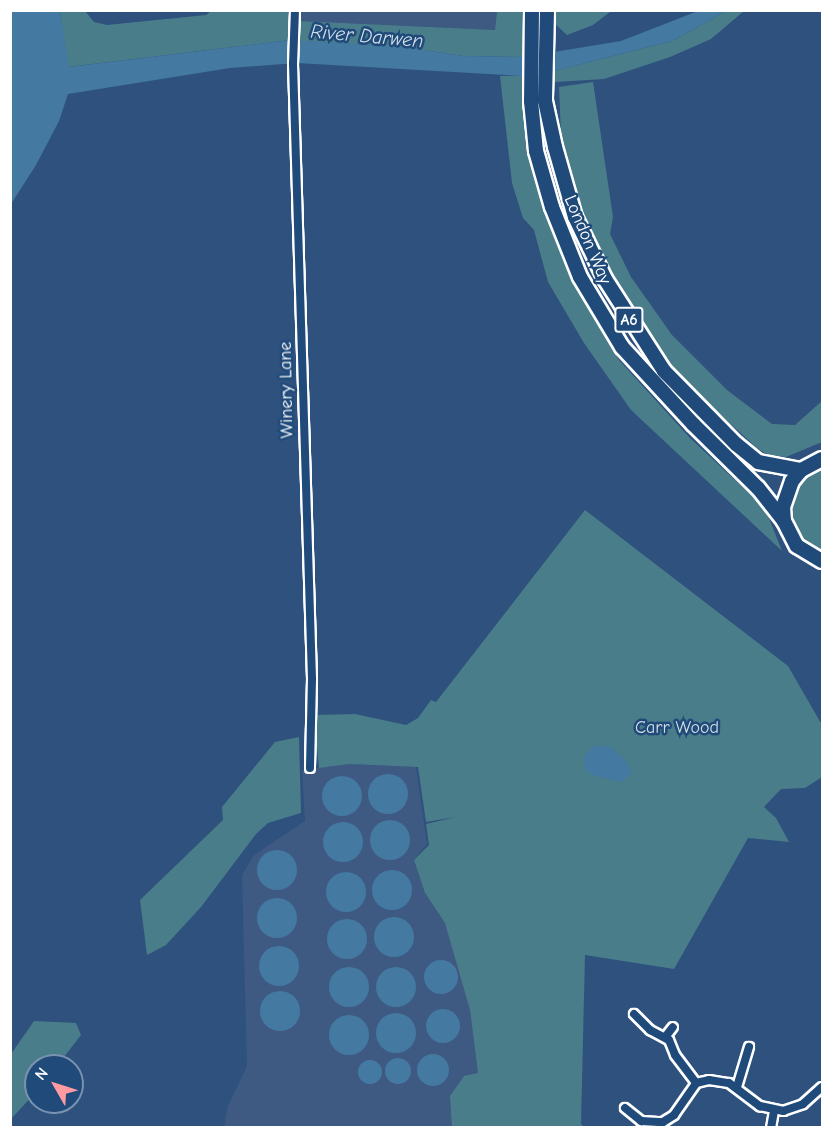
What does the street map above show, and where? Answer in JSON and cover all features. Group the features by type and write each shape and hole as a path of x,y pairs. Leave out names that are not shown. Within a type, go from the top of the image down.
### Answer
{"highway":[{"name":"London Way","path":"532,10 531,101 536,151 552,207 580,277 622,346 693,424 758,488 784,521"},
{"name":"London Way","path":"547,10 545,101 575,218 605,279 635,330 664,371 736,444 758,462 801,470"},
{"path":"784,521 785,494 801,470 822,459"},
{"name":"A6","path":"784,521 797,546 822,561"}],"street":[{"name":"Winery Lane","path":"296,10 293,61 312,679 310,768"},
{"path":"634,1014 650,1030 666,1036 696,1083"},
{"path":"666,1036 673,1028"},
{"path":"736,1087 749,1047"},
{"path":"625,1108 640,1124 669,1119 696,1083 721,1081 736,1087 774,1112 792,1110 822,1087"},
{"path":"771,1128 774,1112"}],"shaded area":[{"path":"11,11 60,11 69,67 290,40 404,47 463,56 522,57 522,76 297,63 230,68 68,94 59,121 36,165 11,204"},
{"path":"299,11 497,11 495,30 299,21"},
{"path":"698,11 726,11 672,41 554,71 554,52 621,41"},
{"path":"593,746 611,747 626,761 632,774 621,782 593,775 585,769 584,756"},
{"path":"349,764 416,767 427,844 414,860 425,893 445,923 457,957 470,1010 478,1073 453,1127 224,1128 227,1108 247,1066 242,875 254,855 305,821 302,770"},
{"path":"388,774 396,775 402,780 407,786 407,802 402,808 396,813 388,814 380,813 374,808 369,802 368,794 369,786 374,780 380,775"},
{"path":"342,776 350,777 356,782 361,788 361,804 356,810 350,815 342,816 334,815 328,810 323,804 322,796 323,788 328,782 334,777"},
{"path":"390,820 398,821 404,826 409,832 409,848 404,854 398,859 390,860 382,859 376,854 371,848 370,840 371,832 376,826 382,821"},
{"path":"343,822 351,823 357,828 362,834 362,850 357,856 351,861 343,862 335,861 329,856 324,850 323,842 324,834 329,828 335,823"},
{"path":"277,850 285,851 291,856 296,862 296,878 291,884 285,889 277,890 269,889 263,884 258,878 257,870 258,862 263,856 269,851"},
{"path":"392,870 400,871 406,876 411,882 411,898 406,904 400,909 392,910 384,909 378,904 373,898 372,890 373,882 378,876 384,871"},
{"path":"346,872 354,873 360,878 365,884 365,900 360,906 354,911 346,912 338,911 332,906 327,900 326,892 327,884 332,878 338,873"},
{"path":"277,898 285,899 291,904 296,910 296,926 291,932 285,937 277,938 269,937 263,932 258,926 257,918 258,910 263,904 269,899"},
{"path":"394,917 402,918 408,923 413,929 413,945 408,951 402,956 394,957 386,956 380,951 375,945 374,937 375,929 380,923 386,918"},
{"path":"347,919 355,920 361,925 366,931 366,947 361,953 355,958 347,959 339,958 333,953 328,947 327,939 328,931 333,925 339,920"},
{"path":"279,946 287,947 293,952 298,958 298,974 293,980 287,985 279,986 271,985 265,980 260,974 259,966 260,958 265,952 271,947"},
{"path":"441,960 453,965 458,977 453,989 441,994 429,989 424,977 429,965"},
{"path":"349,967 357,968 363,973 368,979 368,995 363,1001 357,1006 349,1007 341,1006 335,1001 330,995 329,987 330,979 335,973 341,968"},
{"path":"396,967 404,968 410,973 415,979 415,995 410,1001 404,1006 396,1007 388,1006 382,1001 377,995 376,987 377,979 382,973 388,968"},
{"path":"280,991 288,992 294,997 299,1003 299,1019 294,1025 288,1030 280,1031 272,1030 266,1025 261,1019 260,1011 261,1003 266,997 272,992"},
{"path":"443,1009 455,1014 460,1026 455,1038 443,1043 431,1038 426,1026 431,1014"},
{"path":"396,1013 404,1014 410,1019 415,1025 415,1041 410,1047 404,1052 396,1053 388,1052 382,1047 377,1041 376,1033 377,1025 382,1019 388,1014"},
{"path":"349,1015 357,1016 363,1021 368,1027 368,1043 363,1049 357,1054 349,1055 341,1054 335,1049 330,1043 329,1035 330,1027 335,1021 341,1016"},
{"path":"433,1054 445,1058 449,1070 445,1082 433,1086 421,1082 417,1070 421,1058"},
{"path":"398,1058 407,1062 411,1071 407,1080 398,1084 389,1080 385,1071 389,1062"},
{"path":"370,1060 379,1063 382,1072 379,1081 370,1084 361,1081 358,1072 361,1063"}],"green space":[{"path":"60,11 85,11 94,22 107,25 206,15 211,11 288,11 290,40 68,67"},
{"path":"497,11 524,11 522,57 463,56 404,47 298,41 299,21 495,30"},
{"path":"556,11 610,12 593,25 567,35 555,24"},
{"path":"726,11 744,11 711,39 670,57 604,79 555,82 554,71 672,41"},
{"path":"500,76 522,76 533,164 551,225 579,290 619,360 690,438 765,508 782,551 631,410 584,343 548,282 534,230 523,218 512,183"},
{"path":"593,82 613,217 610,234 631,277 672,335 727,390 772,424 795,425 822,401 822,442 786,457 768,455 757,448 679,377 620,294 579,204 561,134 559,87"},
{"path":"822,468 822,552 804,542 791,517 796,489 805,477"},
{"name":"Carr Wood","path":"585,510 788,666 822,725 822,777 805,788 781,789 764,807 776,818 789,842 748,838 674,969 585,955 581,1124 584,1127 452,1127 450,1096 464,1076 478,1073 470,1010 445,923 425,893 414,860 429,845 426,824 456,817 426,822 418,767 349,764 319,768 314,715 355,714 406,725 418,718 431,700 436,702"},
{"path":"299,737 301,813 268,823 256,834 201,907 166,945 147,955 140,900 223,820 222,807 275,742"},
{"path":"34,1021 76,1023 81,1035 66,1054 24,1054 24,1105 11,1119 11,1054"}],"water label":[{"name":"River Darwen","path":"367,36"}]}
